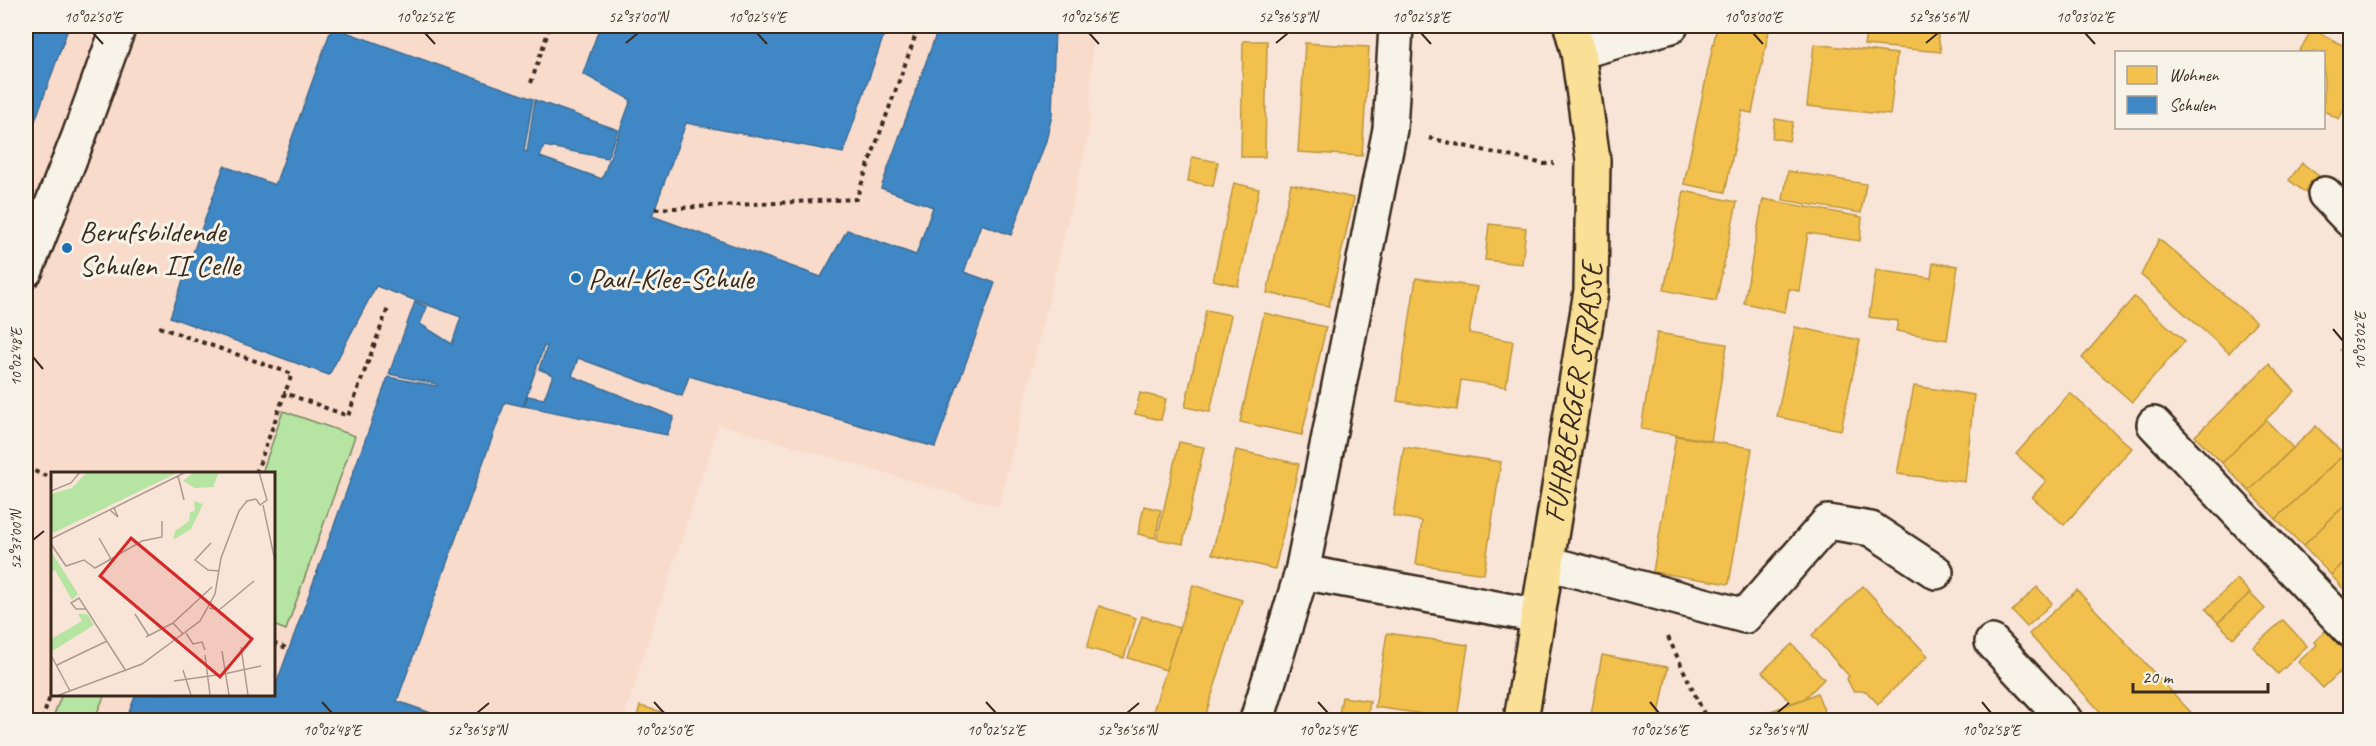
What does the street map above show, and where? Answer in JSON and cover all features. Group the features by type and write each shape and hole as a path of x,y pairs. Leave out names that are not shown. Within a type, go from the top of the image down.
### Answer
{"main road":[{"name":"FUHRBERGER STRASSE","path":"1521,720 1591,291 1593,160 1574,39"}],"street":[{"path":"26,270 119,26"},
{"path":"1257,720 1302,572 1390,129 1396,26"},
{"path":"1574,39 1671,26"},
{"path":"2325,194 2350,220"},
{"path":"2154,424 2350,630"},
{"path":"1547,563 1745,616 1828,522 1870,529 1936,572"},
{"path":"1302,572 1538,616"},
{"path":"1992,642 2066,720"}],"path":[{"path":"531,83 550,26"},
{"path":"654,209 856,199 919,26"},
{"path":"1390,129 1544,164 1593,160"},
{"path":"285,393 348,416 388,308"},
{"path":"159,327 292,374 256,472"},
{"path":"26,468 51,478"},
{"path":"274,644 289,649"},
{"path":"42,720 51,694"}],"shaded area":[{"name":"Paul-Klee-Schule","path":"26,26 1093,26 1089,133 999,507 719,424 623,720 26,720"}],"green space":[{"path":"283,411 355,436 286,630 274,625 274,472 262,472"},
{"path":"62,695 105,695 94,720 52,720"}],"building: Wohnen":[{"path":"1717,26 1770,26 1752,113 1742,111 1725,192 1684,184"},
{"path":"1867,26 1936,26 1941,52 1864,45"},
{"path":"2312,29 2350,49 2350,97 2339,119 2325,112 2325,51 2300,51"},
{"path":"1243,41 1267,41 1265,157 1241,157"},
{"path":"1305,43 1369,47 1362,156 1298,152"},
{"path":"1814,44 1897,54 1890,115 1807,106"},
{"path":"1775,119 1793,122 1789,141 1772,138"},
{"path":"1192,157 1218,162 1213,186 1188,181"},
{"path":"2302,163 2332,186 2319,203 2289,180"},
{"path":"1788,171 1866,184 1861,213 1783,200"},
{"path":"1234,183 1259,189 1238,286 1213,280"},
{"path":"1291,184 1354,198 1329,306 1267,293"},
{"path":"1684,191 1737,202 1716,301 1664,290"},
{"path":"1763,199 1862,217 1860,241 1808,233 1799,291 1789,289 1785,312 1744,303"},
{"path":"1489,224 1526,228 1522,264 1485,260"},
{"path":"2159,239 2256,322 2229,353 2141,275"},
{"path":"1933,263 1958,266 1947,340 1896,331 1898,321 1869,317 1876,270 1931,278"},
{"path":"1416,278 1477,287 1469,333 1513,341 1506,387 1461,380 1457,410 1397,401"},
{"path":"2134,297 2185,341 2132,402 2082,358"},
{"path":"1206,310 1231,315 1210,412 1185,407"},
{"path":"1264,313 1326,327 1302,435 1240,422"},
{"path":"1795,327 1860,340 1841,430 1777,417"},
{"path":"1657,333 1727,344 1711,441 1641,429"},
{"path":"2350,339 2350,360 2340,350"},
{"path":"2269,364 2295,391 2222,463 2195,436"},
{"path":"1914,386 1974,395 1965,482 1897,474"},
{"path":"1140,393 1166,399 1161,420 1135,414"},
{"path":"2070,393 2132,448 2064,525 2032,497 2046,481 2016,454"},
{"path":"2266,420 2293,448 2249,491 2222,463"},
{"path":"2316,426 2344,454 2276,519 2249,491"},
{"path":"1676,436 1752,448 1729,584 1653,572"},
{"path":"1179,442 1204,447 1183,544 1157,539"},
{"path":"1404,447 1501,462 1484,574 1416,564 1422,521 1393,516"},
{"path":"1236,450 1299,464 1275,569 1212,554"},
{"path":"2341,457 2350,467 2350,500 2303,546 2276,519"},
{"path":"2345,505 2350,511 2350,556 2331,575 2303,546"},
{"path":"1144,506 1161,510 1155,538 1138,534"},
{"path":"2350,556 2350,596 2331,575"},
{"path":"2237,579 2250,593 2218,623 2206,609"},
{"path":"1193,585 1242,600 1204,720 1151,718"},
{"path":"1863,586 1928,656 1878,704 1866,691 1853,691 1847,679 1849,676 1812,635"},
{"path":"2037,587 2052,603 2027,627 2012,611"},
{"path":"2077,590 2198,720 2108,720 2029,634"},
{"path":"2250,593 2265,609 2233,638 2218,623"},
{"path":"1099,606 1136,618 1124,658 1087,648"},
{"path":"1142,616 1179,628 1166,670 1128,658"},
{"path":"2283,620 2307,646 2278,674 2253,647"},
{"path":"2326,630 2350,657 2350,662 2323,688 2298,662 2317,645 2314,642"},
{"path":"1387,633 1468,645 1457,719 1375,707"},
{"path":"1792,644 1824,679 1804,699 1791,703 1762,672"},
{"path":"1602,655 1668,667 1658,720 1590,720"},
{"path":"1817,693 1828,720 1746,720 1804,699"},
{"path":"1342,697 1370,701 1367,720 1338,720"},
{"path":"640,706 691,720 636,720"}],"building: Schulen":[{"path":"26,26 69,26 30,135 26,133"},
{"path":"600,26 887,26 843,153 686,123 652,216 821,277 847,230 916,255 933,207 881,188 939,26 1055,26 1052,115 1046,141 1011,235 981,224 964,272 995,283 935,447 689,376 682,396 578,358 572,376 674,417 667,435 524,406 528,396 544,399 553,375 539,369 547,347 544,346 523,406 505,402 397,701 451,720 126,720 136,695 274,695 388,377 436,386 437,384 389,374 415,302 427,307 420,324 452,344 461,317 376,286 329,375 170,317 224,166 275,185 332,27 533,99 524,151 527,152 535,100 618,130 607,158 544,146 540,157 602,179 631,100 583,74"}],"place":[{"name":"Berufsbildende Schulen II Celle","path":"67,248"},
{"name":"Paul-Klee-Schule","path":"576,278"}]}
